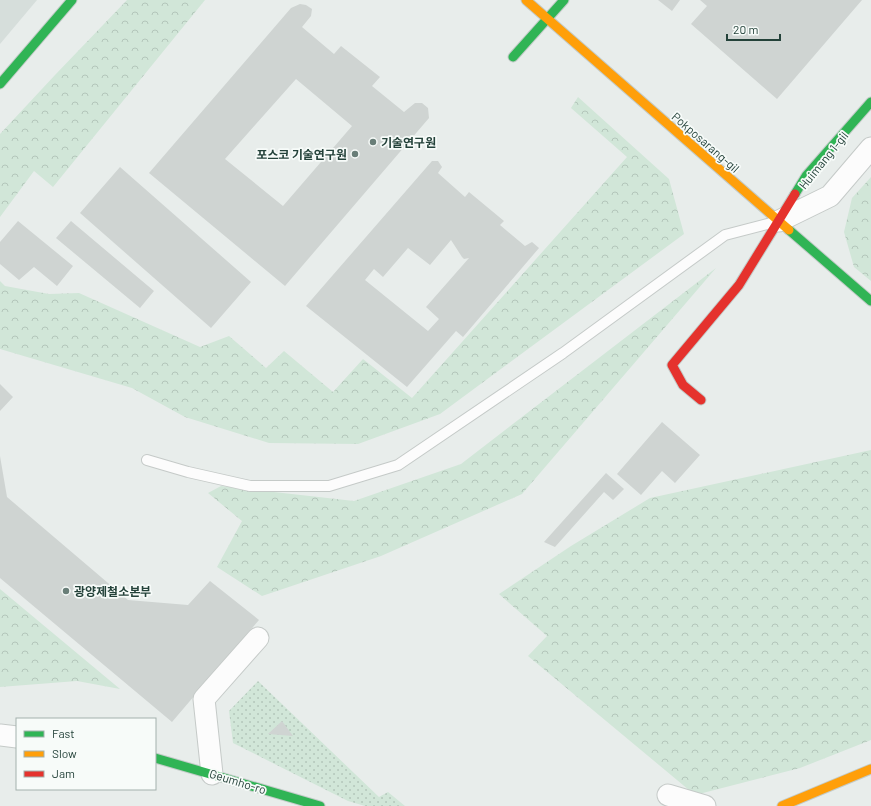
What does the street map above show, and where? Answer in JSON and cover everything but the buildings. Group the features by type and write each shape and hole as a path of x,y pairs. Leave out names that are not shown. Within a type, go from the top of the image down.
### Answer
{"street":[{"path":"0,84 72,0"},
{"name":"Pokposarang-gil","path":"526,0 871,301"},
{"path":"513,57 564,0"},
{"name":"Huimang 1-gil","path":"779,221 806,176 871,102"},
{"name":"Huimang 1-gil","path":"779,221 830,196 871,148"},
{"path":"701,400 683,385 672,365 739,285 779,221"},
{"path":"212,774 204,699 258,638"},
{"path":"0,735 16,736"},
{"name":"Geumho-ro","path":"156,758 320,806"},
{"path":"782,806 871,769"},
{"path":"668,795 705,806"}],"lane":[{"path":"147,460 188,472 250,486 329,486 398,465 563,353 725,234 779,221"}],"shaded area":[{"path":"0,0 37,0 0,44"}],"green space":[{"path":"127,0 205,0 53,187 34,171 0,217 0,134"},
{"path":"578,97 669,179 684,234 440,414 358,444 269,443 185,417 132,388 0,349 0,281 5,286 49,294 79,293 200,347 229,336 266,368 284,351 333,392 363,359 412,398 627,157 571,108"},
{"path":"871,177 871,281 854,267 844,232 852,198"},
{"path":"716,268 522,494 381,556 262,596 217,567 242,521 208,493 221,486 354,501 461,464"},
{"path":"871,450 871,740 800,768 695,795 528,656 547,636 499,594 571,546 650,498"},
{"path":"0,589 120,689 77,681 0,687"},
{"path":"258,681 379,797 388,792 405,806 365,806 348,801 233,743 229,711"}],"traffic: fast":[{"path":"0,84 72,0"},
{"path":"513,57 564,0"},
{"path":"795,194 806,176 871,102"},
{"path":"789,230 871,301"},
{"path":"156,758 320,806"}],"traffic: slow":[{"path":"526,0 789,230"},
{"path":"782,806 871,769"}],"traffic: jam":[{"path":"701,400 683,385 672,365 739,285 795,194"}],"place":[{"name":"기술연구원","path":"373,142"},
{"name":"포스코 기술연구원","path":"355,154"},
{"name":"광양제철소본부","path":"66,591"}]}
